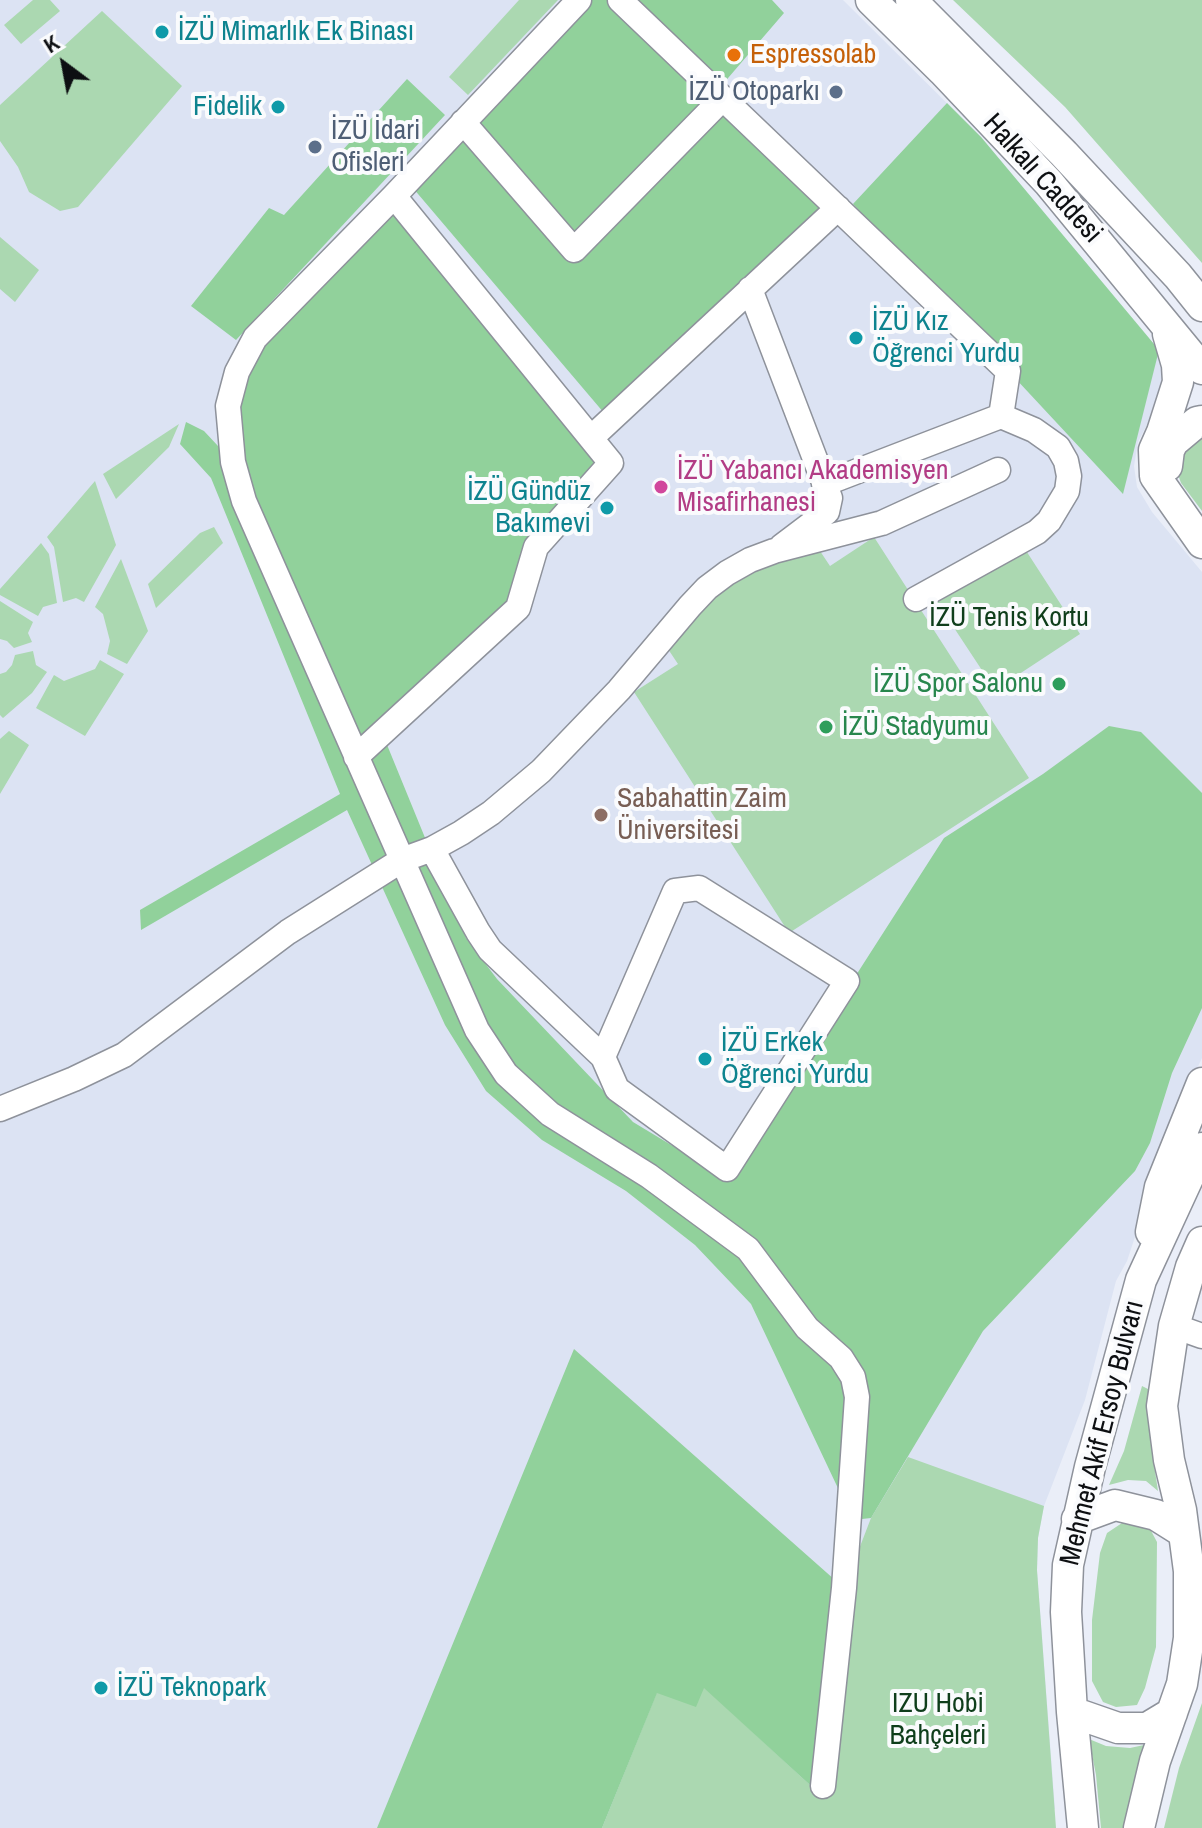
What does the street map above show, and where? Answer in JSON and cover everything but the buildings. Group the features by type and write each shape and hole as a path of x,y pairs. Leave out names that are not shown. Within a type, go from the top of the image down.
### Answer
{"main road":[{"name":"Halkalı Caddesi","path":"871,0 1049,183 1202,369"},
{"name":"Halkalı Caddesi","path":"911,0 1064,154 1202,306"},
{"path":"1178,276 1202,296"},
{"path":"1165,325 1177,365 1178,382 1154,450 1155,476 1202,543"},
{"path":"1202,421 1173,442 1167,469 1170,479 1202,526"},
{"path":"1141,1280 1160,1187 1202,1083"},
{"name":"Mehmet Akif Ersoy Bulvarı","path":"1083,1828 1066,1612 1068,1565 1077,1519 1141,1280 1202,1148"},
{"name":"Mehmet Akif Ersoy Bulvarı","path":"1139,1828 1155,1761 1182,1684 1189,1638 1189,1571 1162,1406 1188,1331 1191,1267 1202,1242"},
{"path":"1077,1519 1115,1505 1156,1515 1183,1532"},
{"path":"1072,1712 1118,1728 1147,1728 1172,1713"}],"street":[{"path":"579,0 255,338 237,372 228,406 233,462 244,501 477,1030 506,1074 550,1114 649,1176 748,1249 807,1328 841,1358 853,1377 857,1397 844,1588 823,1786"},
{"path":"620,0 1008,371 1001,416"},
{"path":"463,122 574,250 723,98"},
{"path":"356,757 518,608 536,547 611,463 394,196"},
{"path":"591,438 838,208"},
{"path":"750,289 830,498 827,512 774,551"},
{"path":"824,484 1001,416 1034,430 1058,447 1066,461 1069,476 1067,491 1049,521 1037,532 916,599"},
{"path":"0,1109 124,1055 288,932 402,860 432,849 491,813 541,771 619,690 707,588 727,573 774,551 882,523 998,470"},
{"path":"432,849 490,950 603,1057 617,1089 727,1169 847,981 699,888 675,891 603,1057"}],"shaded area":[{"name":"Sabahattin Zaim Üniversitesi","path":"0,0 843,0 981,137 1159,350 1165,373 1161,398 1138,442 1134,466 1137,487 1152,512 1202,572 1202,1058 1177,1110 1127,1261 1116,1281 1085,1400 1044,1506 1038,1538 1037,1570 1055,1809 998,1828 0,1828"}],"green space":[{"path":"33,0 50,0 60,11 21,44 4,25"},
{"path":"519,0 558,0 468,95 449,77"},
{"path":"579,0 772,0 784,13 716,92 838,208 610,420 407,181"},
{"path":"953,0 1202,0 1202,263 1065,107"},
{"path":"102,11 182,86 78,207 60,211 29,192 18,167 0,141 0,105"},
{"path":"407,79 445,115 236,340 191,306 269,208 284,215"},
{"path":"947,103 981,137 1159,350 1123,494 853,204"},
{"path":"394,196 611,463 536,547 518,608 383,735 466,938 497,979 633,1122 726,1178 944,838 1043,774 1109,726 1141,732 1202,793 1202,1008 1172,1073 1150,1143 1135,1171 983,1331 871,1518 853,1520 751,1304 695,1245 626,1191 542,1140 486,1091 445,1025 347,810 141,930 140,910 340,794 211,478 180,444 186,422 204,431 232,461 238,370"},
{"path":"0,237 39,270 15,302 0,289"},
{"path":"179,424 169,447 116,499 103,474"},
{"path":"1202,431 1202,511 1181,483 1176,459"},
{"path":"95,481 116,545 84,602 76,598 63,602 54,547 47,537"},
{"path":"214,527 223,543 156,608 148,584 200,533"},
{"name":"İZÜ Stadyumu","path":"874,537 1029,778 789,933 634,692 678,664 668,649 695,610 753,566 820,551 830,566"},
{"path":"41,543 49,554 57,603 43,607 38,616 0,595 0,589"},
{"name":"İZÜ Tenis Kortu","path":"1023,546 1080,634 995,690 937,602"},
{"path":"121,559 148,631 127,664 107,654 110,641 103,614 95,607"},
{"path":"0,601 33,622 28,633 32,642 14,648 0,639"},
{"path":"33,651 36,665 47,672 32,693 3,718 0,715 0,674 12,665 15,655"},
{"path":"100,660 124,674 85,736 36,708 54,675 64,681 95,669"},
{"path":"9,731 29,745 0,794 0,739"},
{"path":"574,1349 844,1588 823,1786 810,1785 704,1688 696,1707 657,1693 602,1828 377,1828"},
{"path":"1142,1386 1148,1389 1158,1491 1146,1481 1128,1480 1109,1485 1124,1451"},
{"name":"IZU Hobi Bahçeleri","path":"908,1457 1044,1506 1038,1538 1037,1570 1056,1828 602,1828 657,1692 704,1687 810,1785 844,1588 871,1518"},
{"path":"1125,1521 1149,1527 1157,1542 1156,1647 1137,1705 1116,1707 1103,1702 1092,1681 1092,1620 1100,1553 1107,1533"},
{"path":"1202,1703 1202,1828 1164,1828 1179,1768"},
{"path":"1089,1739 1106,1746 1130,1748 1144,1745 1124,1828 1101,1828"}],"place":[{"name":"İZÜ Mimarlık Ek Binası","path":"162,32"},
{"name":"Espressolab","path":"734,55"},
{"name":"İZÜ Otoparkı","path":"836,92"},
{"name":"Fidelik","path":"278,107"},
{"name":"İZÜ İdari Ofisleri","path":"315,147"},
{"name":"İZÜ Kız Öğrenci Yurdu","path":"856,338"},
{"name":"İZÜ Yabancı Akademisyen Misafirhanesi","path":"661,487"},
{"name":"İZÜ Gündüz Bakımevi","path":"607,508"},
{"name":"İZÜ Spor Salonu","path":"1059,684"},
{"name":"İZÜ Stadyumu","path":"826,727"},
{"name":"Sabahattin Zaim Üniversitesi","path":"601,815"},
{"name":"İZÜ Erkek Öğrenci Yurdu","path":"705,1059"},
{"name":"İZÜ Teknopark","path":"101,1688"}]}
